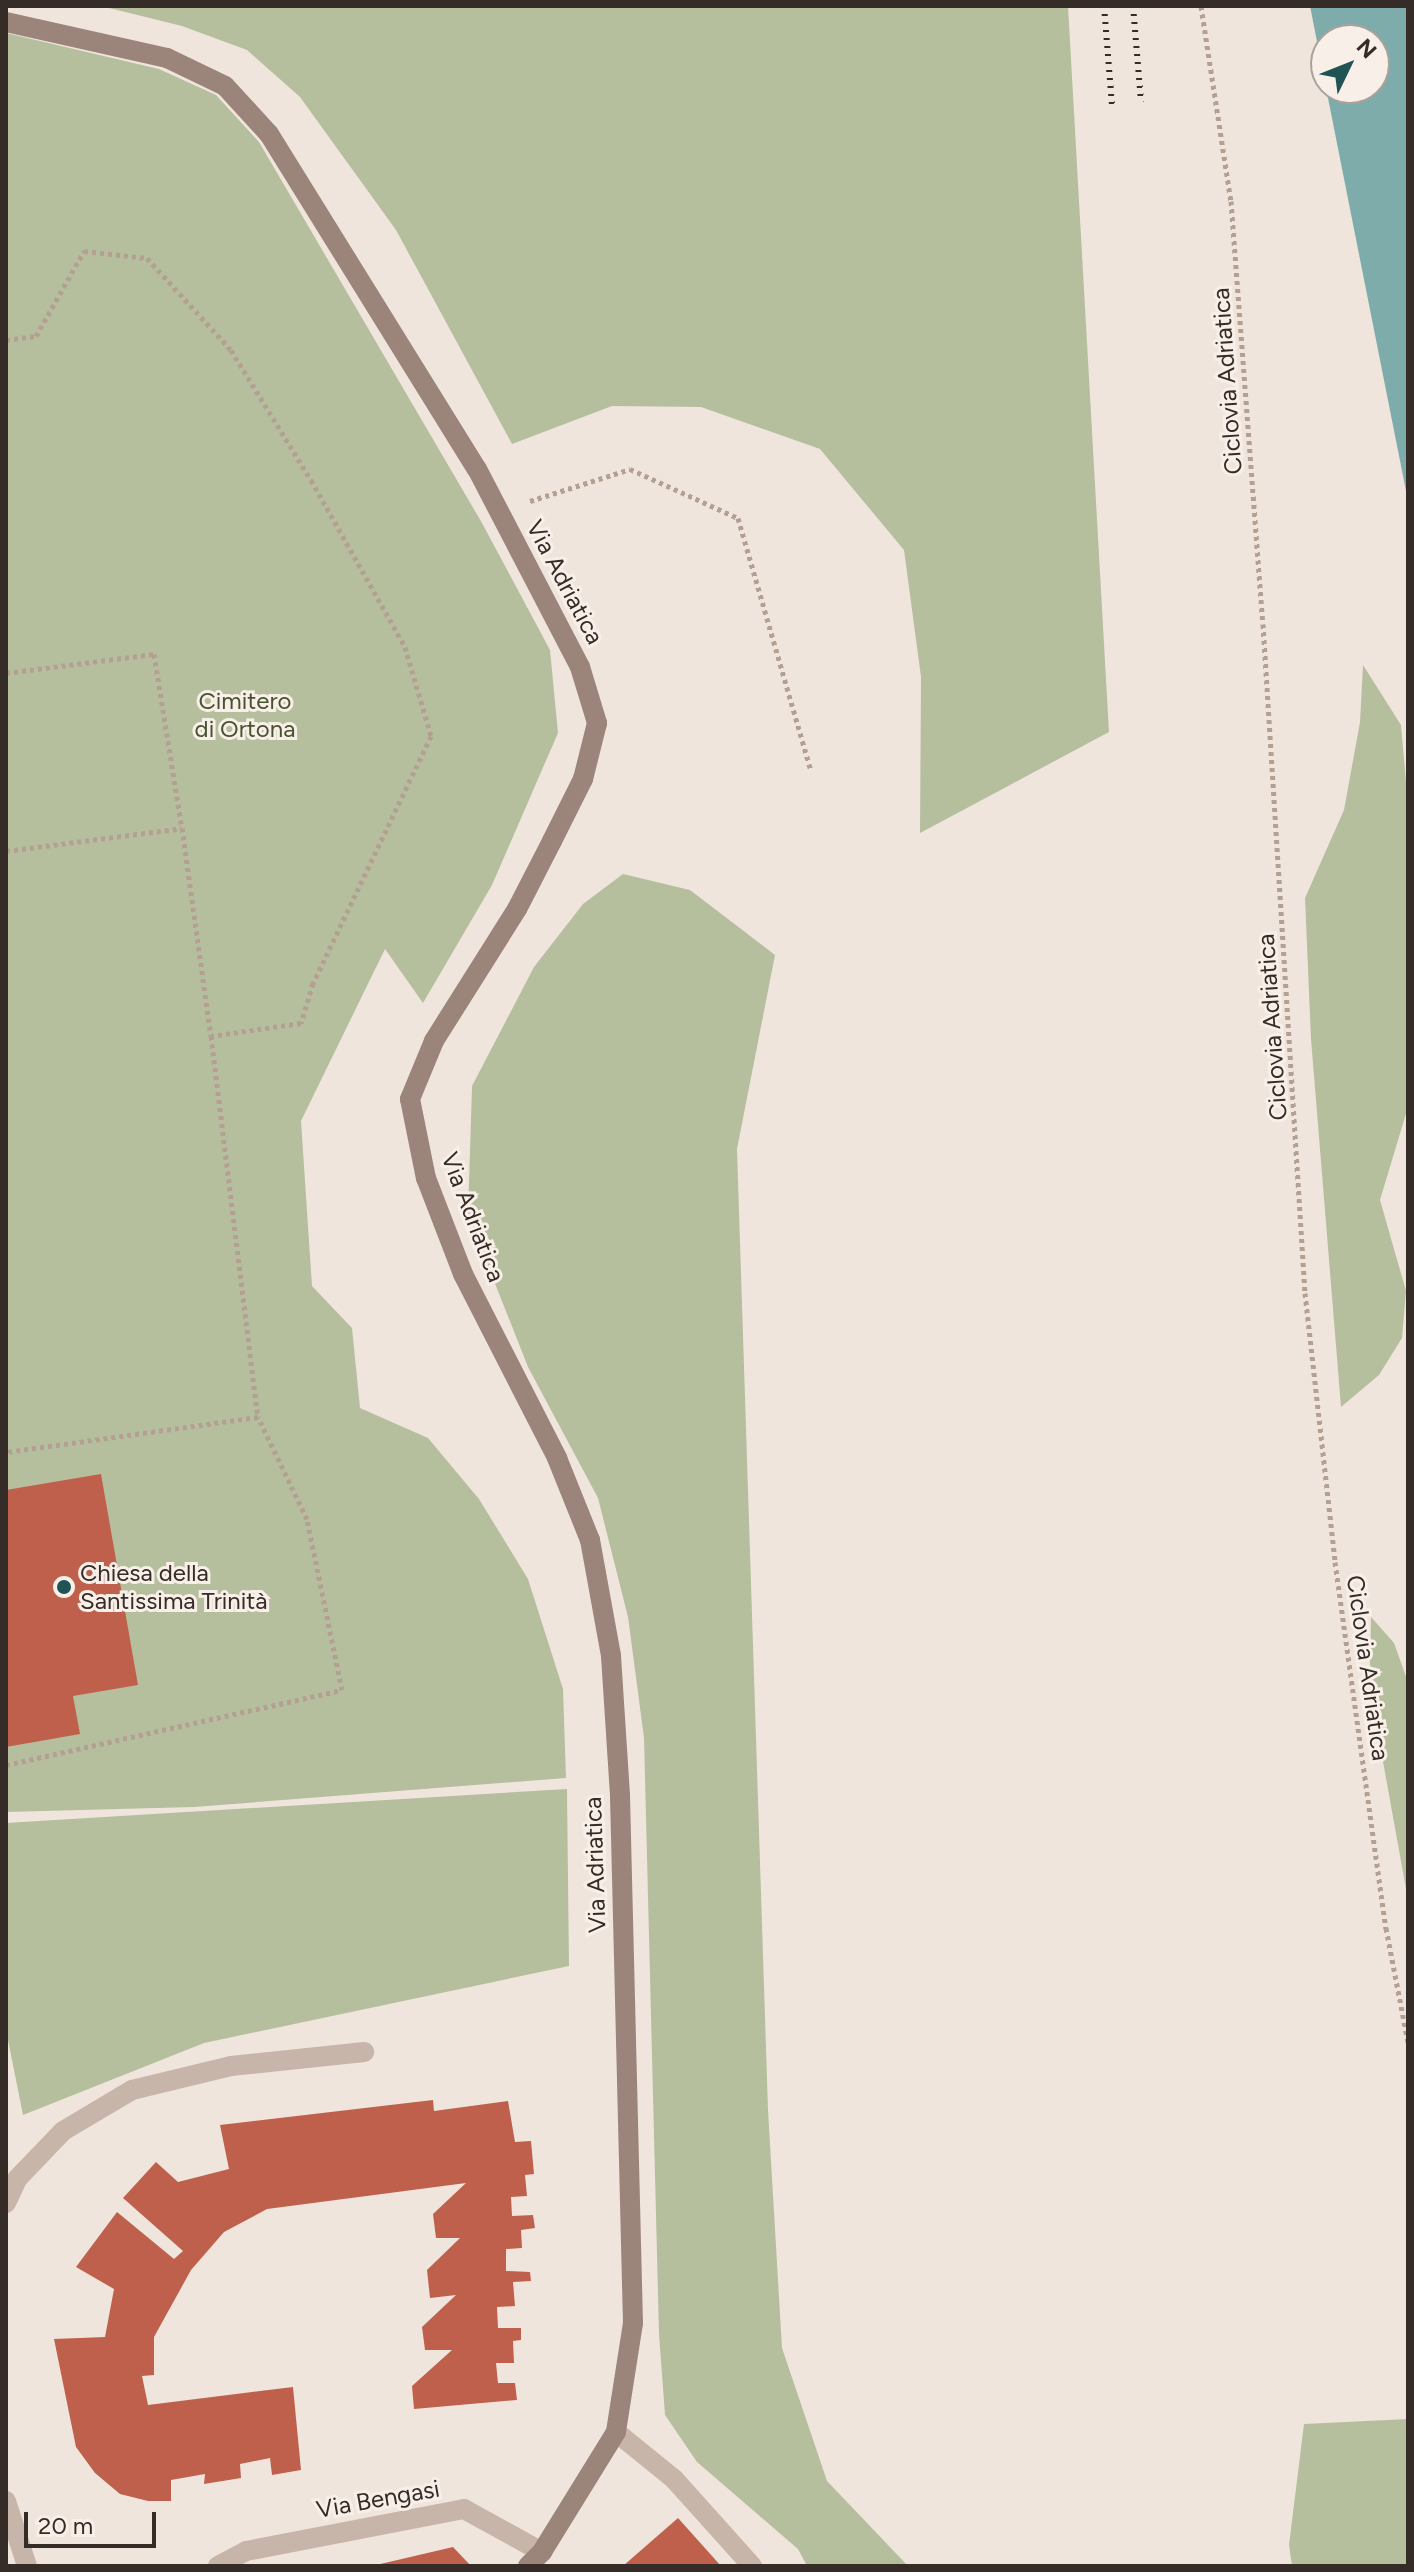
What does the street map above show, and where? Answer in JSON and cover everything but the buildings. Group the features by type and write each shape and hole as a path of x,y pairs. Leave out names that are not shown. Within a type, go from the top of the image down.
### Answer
{"main road":[{"name":"Via Adriatica","path":"6,22 167,58 225,86 269,134 477,469 580,667 597,723 577,792 517,909 477,968 434,1041 410,1099 426,1178 463,1274 557,1458 590,1540 611,1656 620,1796 633,2323 616,2432 535,2559"}],"street":[{"path":"6,2203 17,2179 63,2131 132,2090 231,2066 364,2052"},
{"path":"616,2432 674,2479 752,2566"},
{"path":"6,2501 27,2566"},
{"name":"Via Bengasi","path":"218,2566 246,2551 464,2509 535,2559"}],"path":[{"name":"Ciclovia Adriatica","path":"1201,6 1233,230 1264,639 1305,1293 1335,1562 1386,1928 1408,2042"},
{"path":"6,340 36,336 84,251 147,258 231,350 311,480 405,647 414,677 431,736 313,983 301,1023 211,1036"},
{"path":"498,510 630,469 738,518 811,771"},
{"path":"6,673 154,654 211,1036 258,1417 307,1519 342,1690 6,1765"},
{"path":"6,851 182,828"},
{"path":"6,1452 258,1417"}],"green space":[{"path":"101,6 1068,6 1109,732 920,833 921,677 904,550 820,449 701,407 612,406 512,444 396,230 300,97 247,50 182,26"},
{"name":"Cimitero di Ortona","path":"6,33 159,69 216,95 259,142 482,523 550,650 558,733 492,885 423,1003 385,949 301,1121 312,1286 352,1328 360,1408 428,1438 479,1499 528,1579 563,1689 566,1778 194,1807 6,1812"},
{"path":"1363,665 1401,725 1408,805 1408,1107 1380,1200 1406,1291 1402,1338 1379,1375 1341,1407 1311,1039 1305,898 1344,810 1360,722"},
{"path":"623,874 690,890 775,955 737,1149 768,2110 782,2348 827,2481 908,2566 807,2566 798,2549 697,2462 665,2415 659,2334 644,1738 628,1617 598,1498 528,1367 468,1215 472,1086 534,967 583,904"},
{"path":"1371,1617 1394,1643 1408,1682 1408,1900 1382,1756 1370,1664"},
{"path":"567,1789 569,1966 204,2043 23,2115 6,2030 6,1823"},
{"path":"1408,2419 1408,2566 1292,2566 1289,2545 1304,2424"}],"water":[{"path":"1310,6 1408,6 1408,501 1329,104 1390,104 1390,24 1314,24"}],"railway":[{"path":"1104,6 1112,105"},
{"path":"1133,6 1141,102"}],"place":[{"name":"Chiesa della Santissima Trinità","path":"64,1587"}]}
